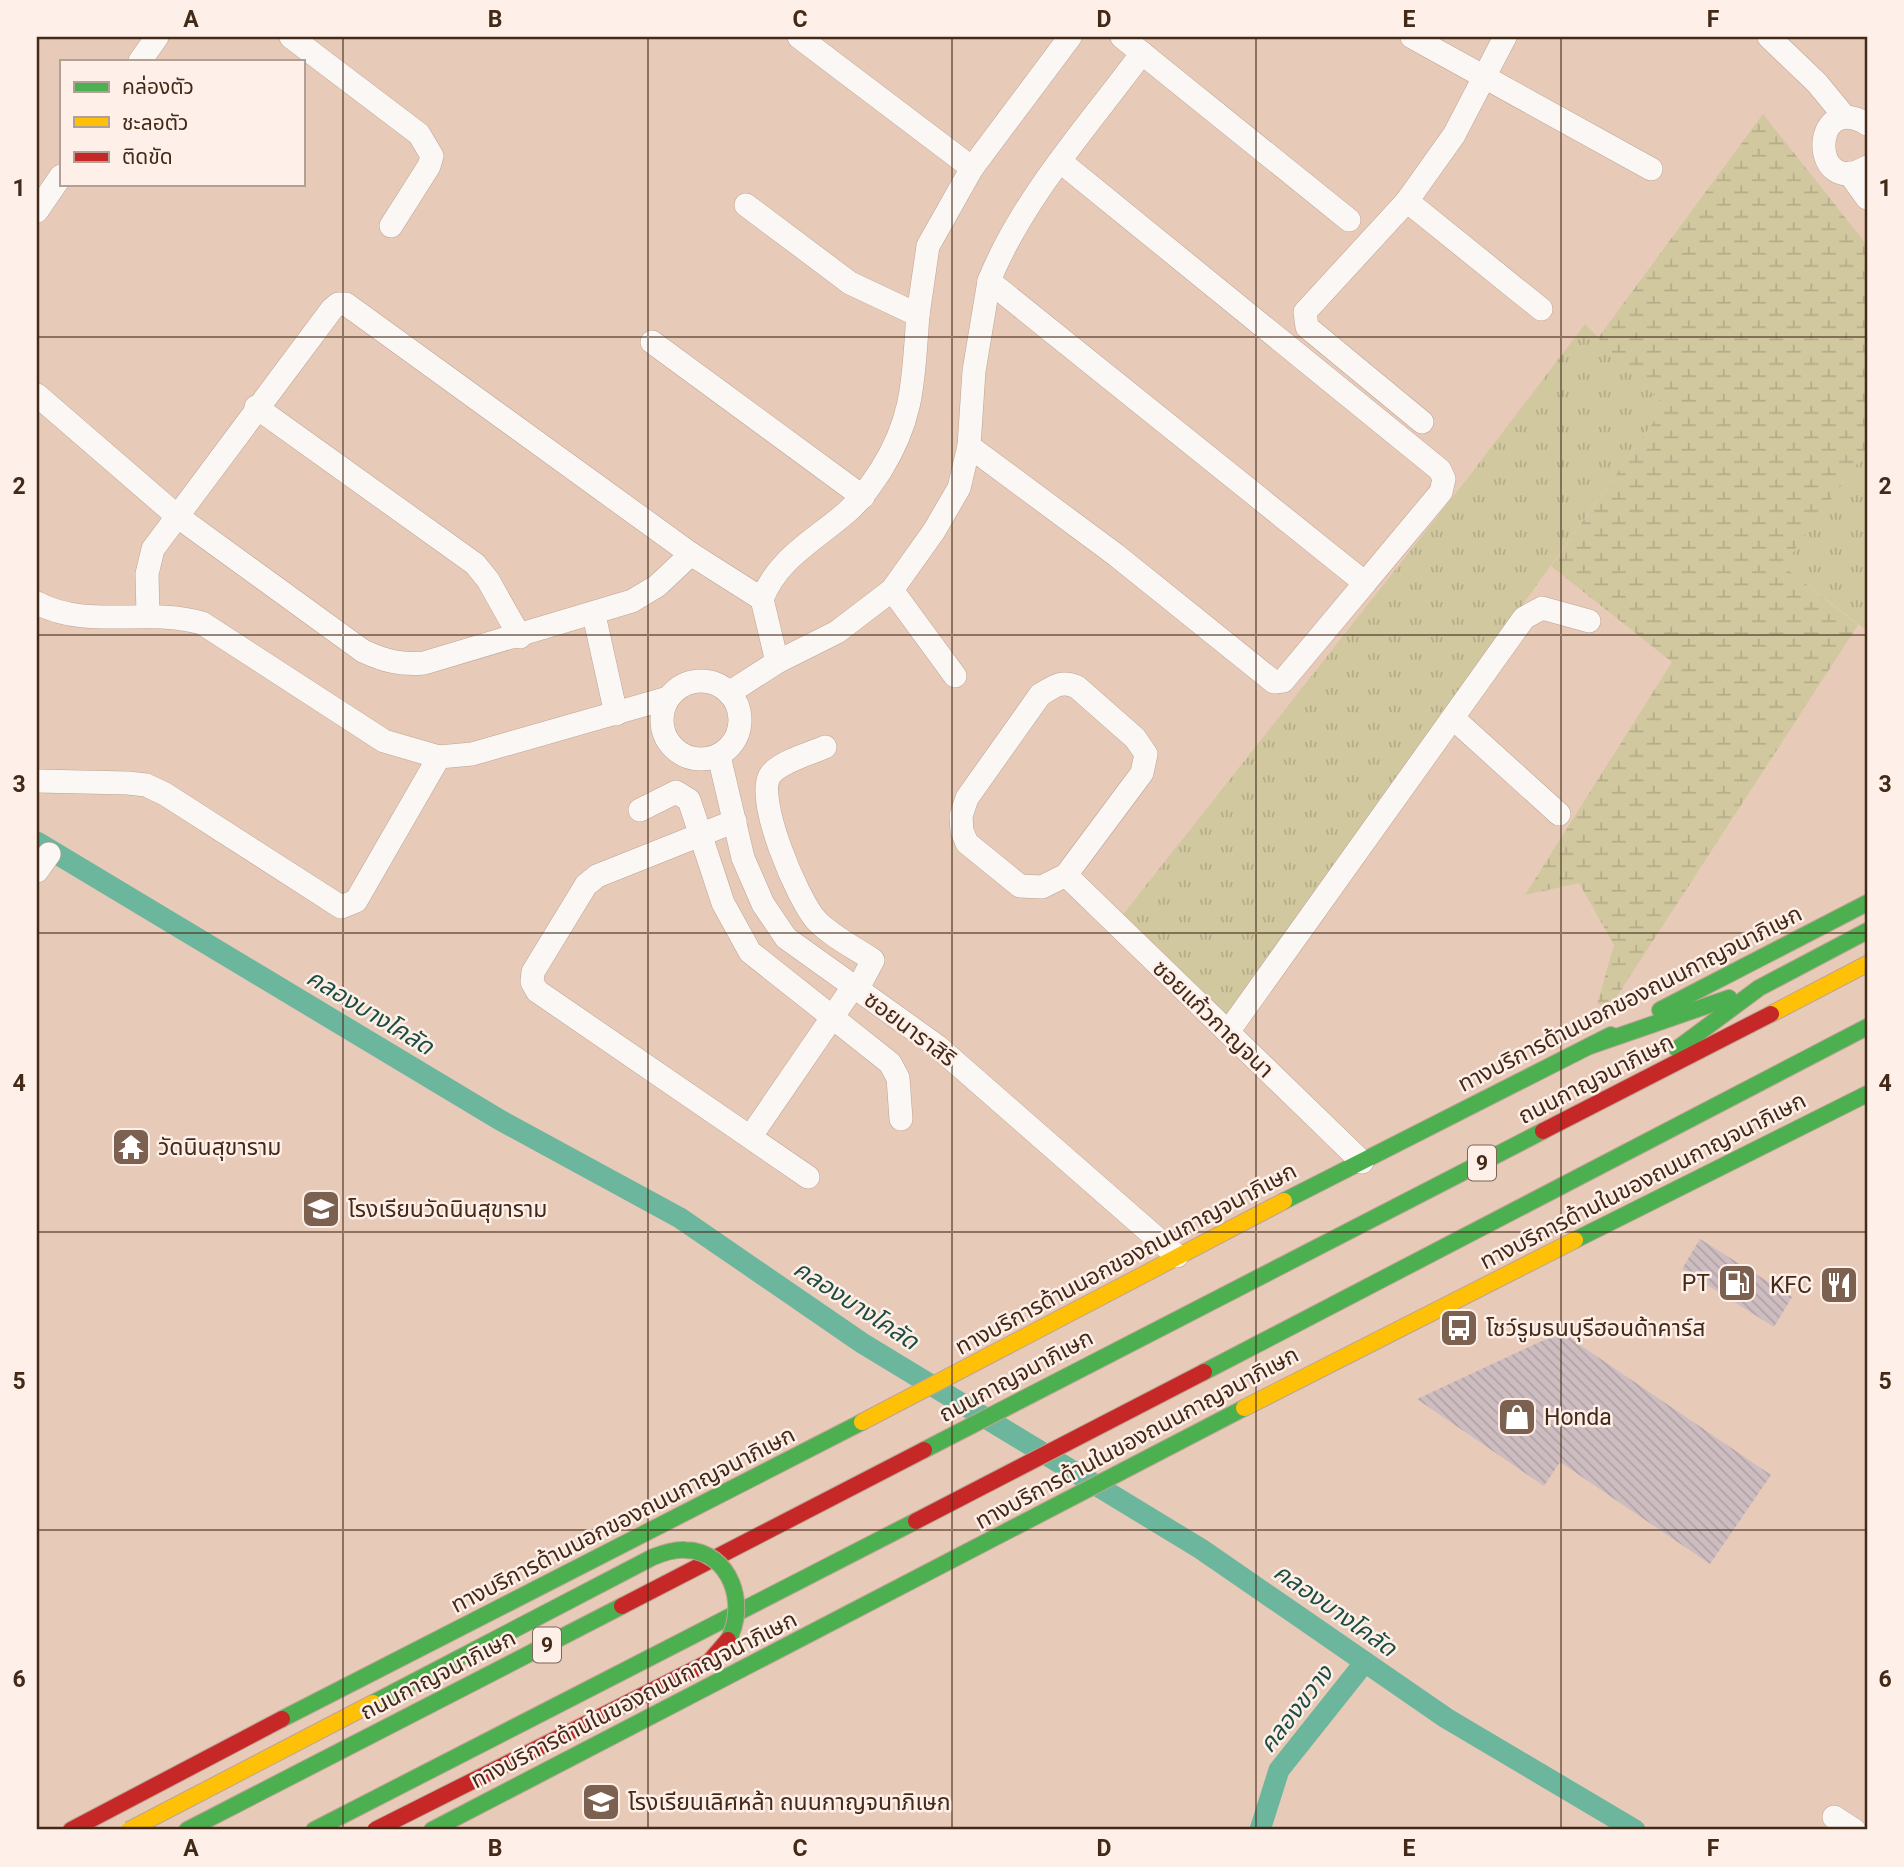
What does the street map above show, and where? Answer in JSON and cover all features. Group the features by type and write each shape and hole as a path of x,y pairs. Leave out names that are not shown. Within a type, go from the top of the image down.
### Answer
{"main road":[{"name":"ทางบริการด้านนอกของถนนกาญจนาภิเษก","path":"71,1830 865,1421 1177,1256 1867,903"},
{"path":"1614,1096 1759,988 1863,933"},
{"name":"ถนนกาญจนาภิเษก","path":"187,1830 1867,964"},
{"path":"1590,1046 1759,988"},
{"path":"314,1830 1143,1404 1867,1027"},
{"path":"1776,1074 1867,1045"},
{"name":"ทางบริการด้านในของถนนกาญจนาภิเษก","path":"432,1830 1190,1438 1305,1375 1867,1094"},
{"path":"129,1830 653,1557 688,1550 715,1562 725,1572 733,1587 738,1623 724,1651 697,1668 375,1830"}],"street":[{"path":"141,60 157,37"},
{"path":"291,37 419,134 426,144 432,156 429,166 391,226"},
{"path":"799,37 972,168"},
{"path":"777,662 762,599 781,565 863,497 898,442 907,418 928,247 972,168 1070,37"},
{"path":"1122,37 1349,220"},
{"path":"1412,37 1651,169"},
{"path":"1422,422 1307,327 1305,321 1308,307 1407,201 1454,135 1505,37"},
{"path":"1769,37 1856,120"},
{"path":"729,693 777,662 837,632 892,590 934,531 959,488 969,446 974,371 989,281 1008,240 1061,162 1142,53"},
{"path":"1856,120 1834,122 1825,131 1822,144 1824,156 1831,166 1858,170 1867,198"},
{"path":"969,446 1116,555 1274,682 1283,681 1441,492 1444,478 1440,470 1061,162"},
{"path":"37,211 60,177"},
{"path":"1407,201 1541,309"},
{"path":"747,205 850,283 918,315"},
{"path":"989,281 1365,583"},
{"path":"148,615 149,561 153,549 256,407 338,304 346,304 691,554 762,599"},
{"path":"652,342 863,497"},
{"path":"37,396 177,516 363,651 386,662 403,665 424,663 594,615 647,593 691,554"},
{"path":"256,407 475,564 520,637"},
{"path":"892,590 955,676"},
{"path":"37,603 72,617 148,615 181,617 202,623 384,741 439,757 472,754 616,715 668,698 687,683 700,681 712,682 729,693 739,709 741,723 730,747 719,756 692,759 670,744 662,721 668,698"},
{"path":"1228,1032 1524,618 1532,612 1552,609 1589,621"},
{"path":"594,615 616,715"},
{"path":"1067,683 1077,687 1135,738 1146,754 1142,773 1066,875 1042,887 1020,886 967,843 962,831 961,816 967,798 1040,695 1055,685 1067,683"},
{"path":"1453,718 1559,814"},
{"path":"751,1136 873,960 817,921 803,902 789,876 769,802 768,781 773,772 825,747"},
{"name":"ซอยนาราสิริ","path":"719,756 743,858 763,904 786,938 937,1046 1177,1256"},
{"path":"37,781 146,785 165,794 341,907 356,901 439,757"},
{"path":"640,810 676,792 684,794 689,800 723,903 750,952 890,1063 898,1078 901,1119"},
{"path":"735,821 612,868 592,881 533,972 532,982 537,991 808,1177"},
{"name":"ซอยแก้วกาญจนา","path":"1066,875 1362,1162"},
{"path":"1833,1817 1854,1830"}],"green space":[{"path":"1763,114 1867,245 1867,450 1783,566 1858,625 1610,1007 1597,1004 1614,945 1579,883 1525,895 1672,662 1551,566 1665,406 1598,338"},
{"path":"1585,324 1665,406 1228,1016 1121,917 1467,479"},
{"path":"1867,450 1867,631 1783,566"}],"building":[{"name":"PT","path":"1700,1239 1792,1297 1774,1327 1682,1269"},
{"path":"1561,1332 1771,1475 1710,1564 1560,1462 1544,1486 1417,1399"}],"waterway":[{"name":"คลองบางโคลัด","path":"37,842 500,1120 680,1218 862,1343 1201,1549 1446,1718 1635,1830"},
{"name":"คลองขวาง","path":"1260,1830 1279,1770 1365,1662"}],"traffic: fast":[{"path":"1660,1010 1867,903"},
{"path":"1677,1049 1759,988 1867,931"},
{"path":"1590,1046 1729,998"},
{"path":"1204,1372 1867,1027"},
{"path":"1284,1201 1611,1035"},
{"path":"1575,1240 1867,1094"},
{"path":"924,1450 1543,1131"},
{"path":"432,1830 1244,1408"},
{"path":"282,1719 862,1422"},
{"path":"314,1830 916,1521"},
{"path":"373,1703 653,1557 673,1551 701,1553 724,1570 731,1582 736,1611 728,1640"},
{"path":"187,1830 622,1606"}],"traffic: slow":[{"path":"1771,1014 1867,964"},
{"path":"862,1422 1284,1201"},
{"path":"1244,1408 1575,1240"},
{"path":"129,1830 373,1703"}],"traffic: jam":[{"path":"1543,1131 1771,1014"},
{"path":"916,1521 1204,1372"},
{"path":"622,1606 924,1450"},
{"path":"375,1830 709,1662 728,1640"},
{"path":"71,1830 282,1719"}],"place":[{"name":"วัดนินสุขาราม","path":"131,1147"},
{"name":"โรงเรียนวัดนินสุขาราม","path":"321,1209"},
{"name":"PT","path":"1737,1283"},
{"name":"KFC","path":"1839,1285"},
{"name":"โชว์รูมธนบุรีฮอนด้าคาร์ส","path":"1459,1328"},
{"name":"Honda","path":"1517,1417"},
{"name":"โรงเรียนเลิศหล้า ถนนกาญจนาภิเษก","path":"601,1802"}]}
